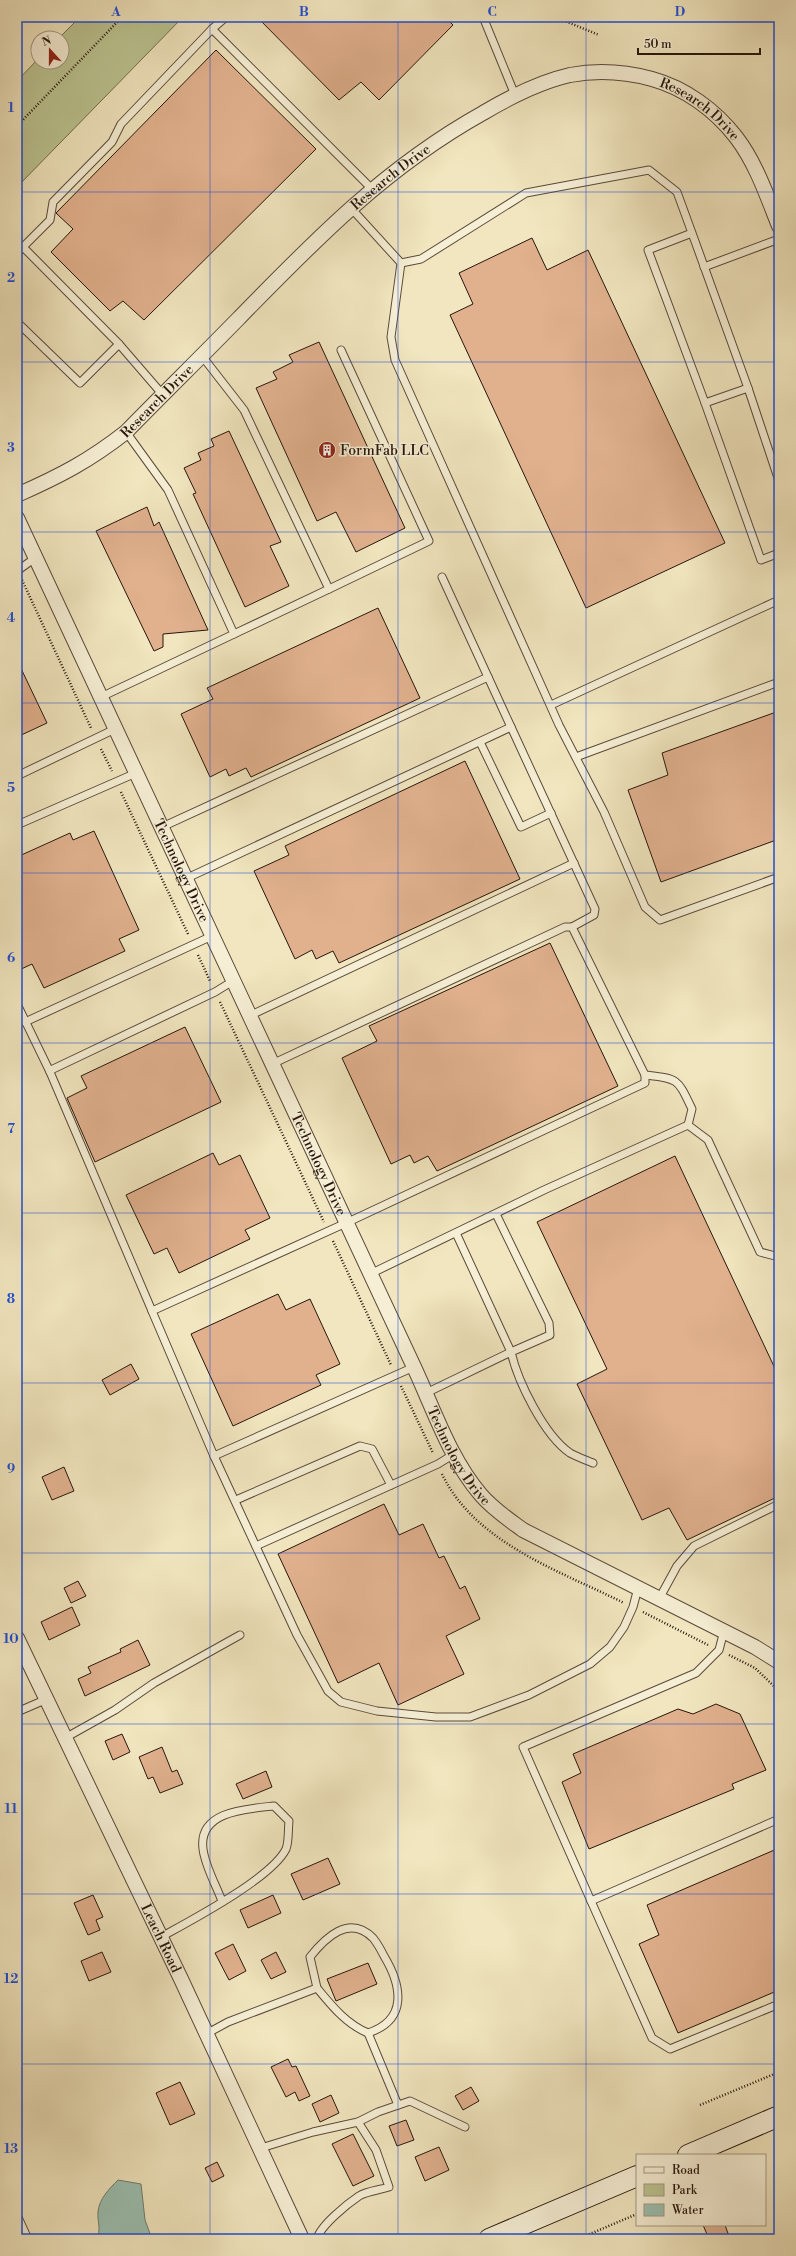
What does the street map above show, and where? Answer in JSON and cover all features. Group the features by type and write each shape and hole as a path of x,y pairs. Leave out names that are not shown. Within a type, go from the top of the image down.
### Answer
{"main road":[{"path":"690,2154 779,2116"},
{"path":"489,2239 636,2176"}],"street":[{"name":"Research Drive","path":"17,495 69,472 98,454 126,432 317,238 372,189 443,136 515,95 571,75 600,72 640,76 678,88 698,101 720,119 736,136 757,172 779,226"},
{"name":"Technology Drive","path":"17,518 454,1454 466,1476 481,1495 505,1517 524,1530 724,1631 779,1662"},
{"name":"Leach Road","path":"17,1638 21,1655 47,1699 66,1738 261,2148 302,2239"}],"lane":[{"path":"17,253 50,220 53,202 112,142 121,124 212,29 226,17"},
{"path":"483,17 515,95"},
{"path":"212,29 372,189"},
{"path":"401,263 420,259 526,193 649,170 677,192 748,388 779,481"},
{"path":"350,208 401,263"},
{"path":"692,233 648,250 761,560 779,554"},
{"path":"704,267 779,239"},
{"path":"23,247 119,344 162,396"},
{"path":"401,263 391,338 395,360 550,705 604,812 645,907 660,920 779,877"},
{"path":"17,322 80,382 119,344"},
{"path":"101,697 429,542 341,350"},
{"path":"202,356 244,410 329,589"},
{"path":"705,403 748,388"},
{"path":"126,432 168,490 234,634"},
{"path":"17,571 36,558"},
{"path":"272,1064 565,927 572,927 594,915 595,909 442,577"},
{"path":"550,705 779,600"},
{"path":"162,827 488,677"},
{"path":"576,757 779,682"},
{"path":"185,878 511,727"},
{"path":"17,776 115,729"},
{"path":"480,742 521,827 551,813"},
{"path":"17,825 136,773"},
{"path":"249,1016 574,863"},
{"path":"152,1311 346,1223 645,1083 645,1075 572,927"},
{"path":"26,1022 212,936"},
{"path":"50,1072 51,1070 215,992 233,981"},
{"path":"17,1004 50,1072 214,1456 236,1500 290,1622 328,1691 341,1702 377,1711 436,1717 470,1717 529,1695 590,1664 610,1647 624,1627 633,1607 638,1588"},
{"path":"645,1075 670,1078 681,1086 692,1109 688,1125"},
{"path":"370,1274 456,1232 688,1125"},
{"path":"688,1125 708,1140 760,1252 779,1257"},
{"path":"426,1394 511,1352 550,1335 549,1323 496,1214"},
{"path":"456,1232 511,1352 516,1372 542,1422 570,1452 593,1463"},
{"path":"214,1456 414,1367"},
{"path":"236,1500 360,1446 372,1449 391,1485"},
{"path":"256,1546 438,1464 454,1454"},
{"path":"659,1599 677,1566 694,1546 779,1504"},
{"path":"724,1631 719,1650 696,1673 522,1747 652,2038 670,2049 779,2004"},
{"path":"66,1738 115,1710 154,1683 240,1635"},
{"path":"17,1712 47,1699"},
{"path":"161,1936 222,1901 268,1872 286,1848 289,1822 274,1806 248,1808 224,1816 208,1825 203,1833 203,1850 222,1901"},
{"path":"591,1901 779,1819"},
{"path":"344,1929 361,1929 373,1938 394,1973 398,2000 394,2014 382,2029 368,2033 354,2027 336,2010 318,1988 310,1957 324,1939 344,1929"},
{"path":"206,2034 228,2022 318,1988"},
{"path":"368,2033 398,2105"},
{"path":"261,2148 313,2132 358,2122 378,2112 410,2101 465,2126"},
{"path":"317,2239 318,2233 341,2210 360,2196 390,2187 376,2150 358,2122"},
{"path":"17,2215 28,2239"}],"path":[{"path":"17,126 122,17"},
{"path":"555,17 599,35"},
{"path":"700,2105 779,2072"},
{"path":"578,2239 636,2214"}],"green space":[{"path":"80,17 183,17 17,187 17,81 30,67 30,70 70,70 70,30 67,30"}],"water":[{"path":"118,2180 141,2184 145,2220 152,2239 96,2239 99,2233 98,2212 100,2203"}],"building":[{"path":"257,17 445,17 453,25 379,100 361,82 339,100"},
{"path":"216,50 316,149 144,320 123,301 110,311 51,252 73,229 56,213"},
{"path":"532,238 547,270 588,250 725,543 586,608 450,315 473,304 459,273"},
{"name":"FormFab LLC","path":"319,342 405,528 356,552 336,512 317,521 256,388 277,379 273,372 293,362 289,355"},
{"path":"229,431 281,542 270,546 289,586 245,607 193,494 196,493 184,468 201,460 198,453 214,446 211,439"},
{"path":"147,507 154,526 159,522 208,630 163,634 163,647 154,651 96,531"},
{"path":"378,608 420,698 251,777 246,768 229,776 226,769 210,777 181,714 213,699 207,688"},
{"path":"17,660 47,723 17,737"},
{"path":"779,711 779,839 661,882 628,790 668,775 662,753"},
{"path":"465,761 520,879 339,963 333,951 316,959 312,950 295,959 254,871 289,855 285,846"},
{"path":"94,831 139,930 119,939 125,951 44,988 32,964 17,971 17,857 70,833 73,840"},
{"path":"550,943 618,1086 437,1171 428,1156 414,1163 410,1155 391,1164 342,1058 377,1041 369,1026"},
{"path":"185,1027 221,1102 95,1162 67,1098 87,1088 81,1076"},
{"path":"213,1153 219,1165 240,1155 270,1218 245,1230 250,1239 179,1273 167,1248 154,1254 126,1195"},
{"path":"675,1156 779,1377 779,1496 687,1540 669,1508 642,1520 577,1384 607,1369 537,1222"},
{"path":"278,1294 286,1310 310,1299 340,1364 316,1375 321,1385 233,1426 191,1334"},
{"path":"131,1364 139,1379 110,1395 102,1380"},
{"path":"64,1467 74,1491 52,1500 42,1477"},
{"path":"384,1504 399,1535 423,1524 439,1558 444,1556 460,1589 465,1586 480,1619 446,1636 464,1674 398,1705 379,1663 338,1683 278,1554"},
{"path":"78,1581 86,1596 71,1603 64,1588"},
{"path":"72,1607 80,1625 49,1640 41,1622"},
{"path":"138,1640 150,1665 85,1696 78,1679 91,1673 88,1667 121,1652 120,1649"},
{"path":"716,1704 740,1714 766,1770 732,1784 734,1789 589,1849 562,1782 581,1773 573,1754 678,1709 693,1714"},
{"path":"122,1734 130,1752 113,1760 105,1741"},
{"path":"162,1747 172,1772 177,1770 183,1784 160,1793 153,1777 148,1779 139,1757"},
{"path":"266,1771 272,1787 243,1799 236,1784"},
{"path":"779,1848 779,1990 678,2033 639,1944 659,1935 647,1905"},
{"path":"328,1858 340,1884 303,1900 291,1874"},
{"path":"93,1895 103,1917 96,1920 100,1930 88,1935 74,1903"},
{"path":"273,1895 281,1913 248,1928 240,1910"},
{"path":"233,1944 246,1971 229,1980 215,1953"},
{"path":"102,1952 111,1972 89,1981 81,1961"},
{"path":"276,1952 286,1972 271,1979 261,1960"},
{"path":"368,1963 377,1984 336,2001 327,1979"},
{"path":"288,2059 292,2067 296,2066 310,2096 299,2101 295,2092 286,2097 271,2067"},
{"path":"180,2082 195,2114 170,2125 156,2093"},
{"path":"471,2087 479,2101 463,2110 455,2096"},
{"path":"331,2095 339,2113 320,2122 312,2104"},
{"path":"406,2120 414,2140 397,2146 389,2126"},
{"path":"353,2134 374,2176 353,2186 332,2144"},
{"path":"439,2147 449,2170 425,2181 415,2157"},
{"path":"217,2162 224,2176 212,2182 205,2168"},
{"path":"703,2226 725,2226 730,2239 709,2239"}],"place":[{"name":"FormFab LLC","path":"327,450"}]}
